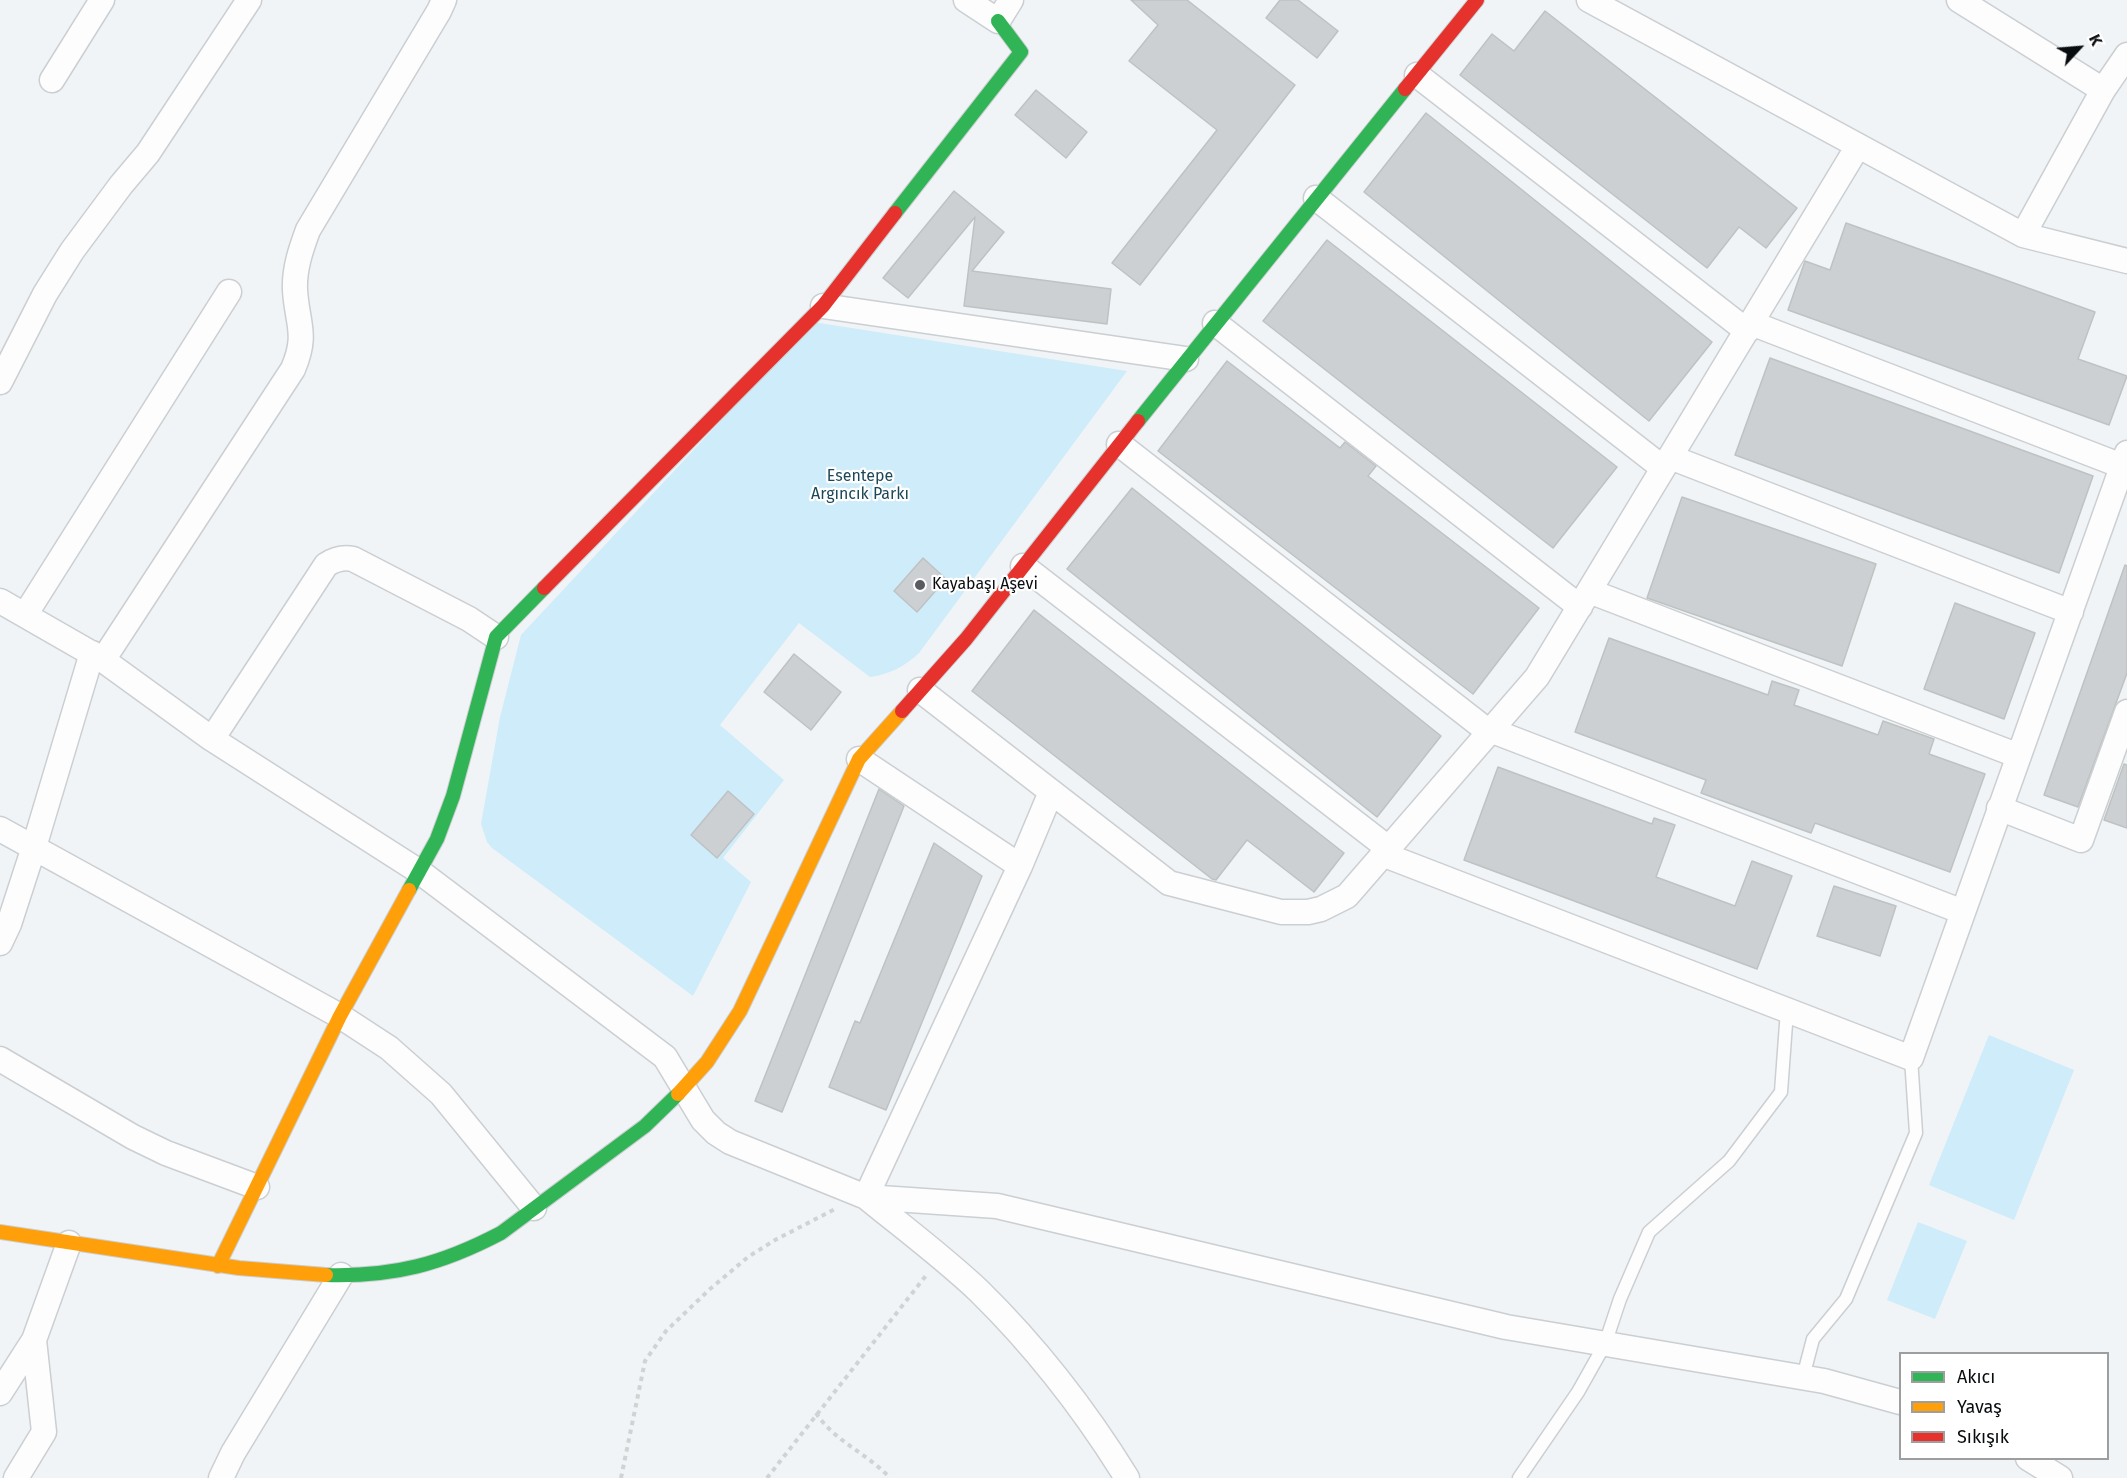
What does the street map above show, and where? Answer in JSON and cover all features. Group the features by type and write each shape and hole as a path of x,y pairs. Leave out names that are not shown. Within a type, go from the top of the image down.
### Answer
{"street":[{"path":"52,80 102,0"},
{"path":"0,382 40,303 72,251 148,153 249,0"},
{"path":"0,943 9,924 98,656 293,369 301,336 295,277 299,257 309,230 444,0"},
{"path":"218,1266 340,1016 437,839 453,796 496,637 823,306 1021,52 998,21 966,0"},
{"path":"998,21 1011,0"},
{"path":"0,1232 281,1274 341,1275 400,1270 454,1256 501,1233 645,1126 683,1090 707,1062 740,1011 859,759 966,639 1185,359 1477,0"},
{"path":"1589,0 2023,235 2127,261"},
{"path":"1959,0 2103,90"},
{"path":"2023,235 2103,90 2127,55"},
{"path":"1023,566 1385,851 1911,1058 2125,460 1749,327 1417,75"},
{"path":"920,690 1169,884 1281,912 1308,912 1335,903 1347,896 1537,677 1858,146"},
{"path":"1316,198 1666,463 2071,612"},
{"path":"25,615 229,292"},
{"path":"823,306 1185,359"},
{"path":"1215,323 1584,599 2019,756"},
{"path":"1119,444 1490,731 1963,912"},
{"path":"212,739 326,565 332,561 346,558 353,560 469,620 496,637"},
{"path":"0,601 98,656 212,739 420,872 665,1057 683,1090 703,1120 716,1134 730,1142 866,1197 978,1290 1041,1357 1091,1421 1127,1478"},
{"path":"1999,808 2081,840 2127,712"},
{"path":"859,759 1020,866"},
{"path":"866,1197 1020,866 1051,792"},
{"path":"0,829 340,1016 389,1048 441,1094 534,1208"},
{"path":"0,1059 158,1149 197,1166 257,1187"},
{"path":"866,1197 997,1206 1506,1327 1803,1377 1869,1392 1899,1402"},
{"path":"0,1393 34,1340 69,1243"},
{"path":"221,1478 233,1453 341,1275"},
{"path":"16,1478 44,1432 34,1340"},
{"path":"2031,1460 2060,1478"}],"lane":[{"path":"1519,1478 1578,1392 1605,1344 1620,1299 1649,1232 1729,1161 1781,1092 1787,1010"},
{"path":"1803,1377 1813,1339 1846,1299 1916,1133 1911,1058"}],"path":[{"path":"621,1478 645,1361 666,1331 710,1288 748,1257 804,1224 843,1205 866,1197"},
{"path":"767,1478 940,1257"},
{"path":"816,1413 831,1433 890,1478"}],"green space":[{"name":"Esentepe Argıncık Parkı","path":"813,322 1127,371 919,653 890,672 870,677 799,623 720,725 784,780 723,858 751,882 693,996 492,848 487,842 481,824 500,717 521,635"},
{"path":"1989,1035 2074,1070 2014,1220 1929,1185"},
{"path":"1918,1222 1967,1241 1935,1319 1887,1300"}],"building":[{"path":"1131,0 1187,0 1295,85 1140,285 1112,263 1217,130 1129,61 1158,25"},
{"path":"1280,0 1298,0 1338,31 1317,58 1266,18"},
{"path":"1545,11 1797,208 1766,248 1739,227 1707,268 1460,75 1492,34 1514,51"},
{"path":"1036,90 1087,132 1066,158 1015,115"},
{"path":"1426,113 1712,342 1649,421 1364,192"},
{"path":"954,191 1004,232 972,271 1111,289 1107,324 964,306 975,217 908,298 883,278"},
{"path":"1846,223 2095,312 2078,359 2127,376 2109,425 1788,310 1805,261 1830,270"},
{"path":"1327,240 1617,467 1553,548 1263,321"},
{"path":"1770,358 2093,476 2059,573 1735,455"},
{"path":"1227,361 1340,448 1345,442 1376,466 1368,476 1539,608 1473,694 1158,451"},
{"path":"1132,488 1441,736 1377,817 1067,569"},
{"path":"1682,497 1876,564 1842,666 1647,598"},
{"name":"Kayabaşı Aşevi","path":"923,558 946,579 917,612 894,591"},
{"path":"2125,565 2127,566 2127,673 2078,807 2044,795"},
{"path":"1955,603 2035,633 2004,719 1924,689"},
{"path":"1034,610 1344,853 1314,892 1247,840 1216,880 1212,879 972,691"},
{"path":"1609,638 1768,695 1772,681 1799,690 1794,705 1878,735 1883,721 1934,739 1929,754 1985,774 1950,872 1815,823 1811,833 1701,793 1706,780 1575,732"},
{"path":"794,654 841,692 811,730 764,692"},
{"path":"2124,764 2127,765 2127,828 2104,820"},
{"path":"1498,767 1652,824 1654,818 1675,825 1656,877 1735,906 1752,861 1792,876 1757,969 1464,860"},
{"path":"879,789 904,806 782,1112 755,1101"},
{"path":"728,791 754,814 717,858 691,835"},
{"path":"934,843 982,876 886,1110 829,1087 855,1021 860,1023"},
{"path":"1834,886 1896,906 1880,956 1817,936"}],"traffic: fast":[{"path":"895,213 1021,52 998,21"},
{"path":"1138,421 1405,89"},
{"path":"409,890 437,839 453,796 496,637 544,588"},
{"path":"326,1275 374,1274 417,1266 458,1253 501,1233 645,1126 678,1094"}],"traffic: slow":[{"path":"678,1094 707,1062 740,1011 859,759 902,711"},
{"path":"218,1266 340,1016 409,890"},
{"path":"0,1232 239,1268 326,1275"}],"traffic: jam":[{"path":"1405,89 1477,0"},
{"path":"544,588 823,306 895,213"},
{"path":"902,711 966,639 1138,421"}],"place":[{"name":"Kayabaşı Aşevi","path":"920,585"}]}
